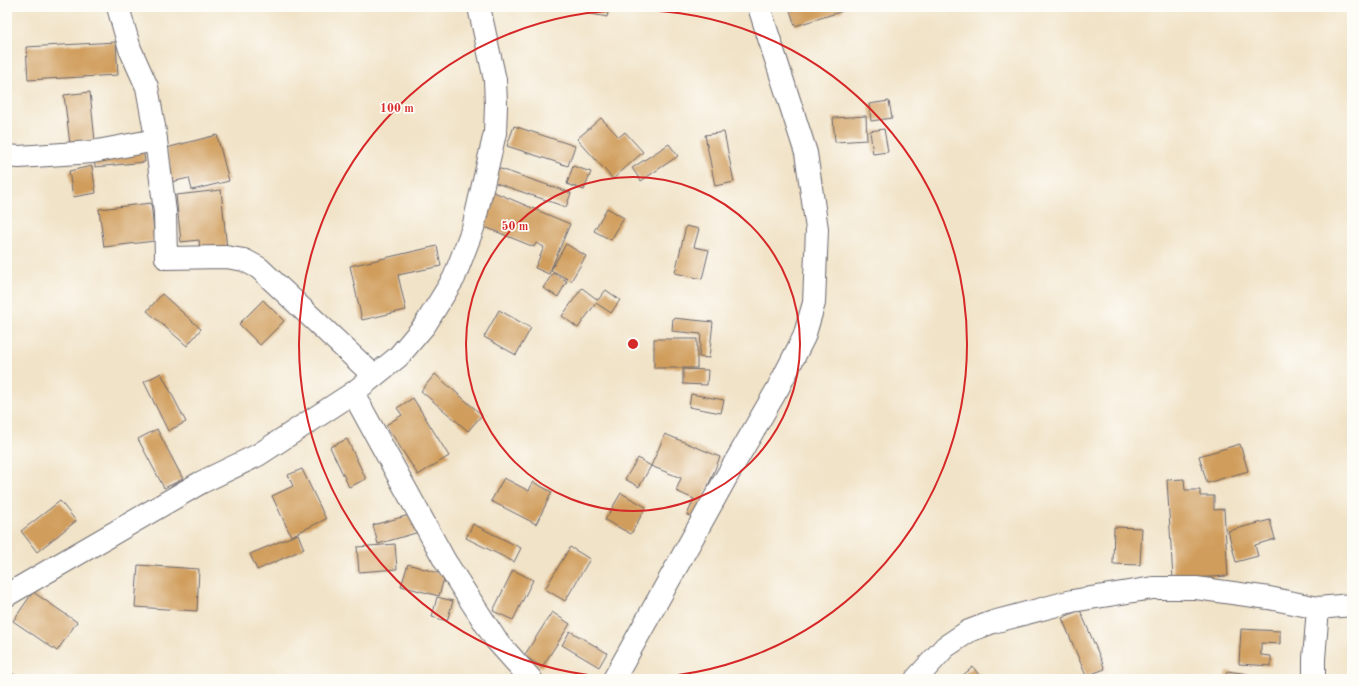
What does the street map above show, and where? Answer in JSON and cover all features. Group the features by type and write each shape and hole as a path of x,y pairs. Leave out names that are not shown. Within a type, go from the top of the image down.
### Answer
{"street":[{"path":"118,7 130,49 147,87 156,140 165,212 166,258 226,257 244,260 259,268 374,376"},
{"path":"7,595 200,483 258,455 353,393 398,357 425,325 454,278 473,228 495,133 495,80 479,7"},
{"path":"614,679 727,476 778,388 804,337 814,302 817,229 806,153 758,7"},
{"path":"7,156 19,157 92,152 156,140"},
{"path":"353,393 445,561 496,640 531,679"},
{"path":"916,679 945,647 969,631 993,622 1072,600 1153,588 1196,588 1269,598 1318,608 1352,605"},
{"path":"1314,679 1318,608"}],"building":[{"path":"588,7 609,7 607,17 587,13"},
{"path":"789,7 842,7 843,11 795,26"},
{"path":"116,42 118,75 28,80 26,47"},
{"path":"90,92 95,141 70,144 64,95"},
{"path":"889,101 892,118 871,121 869,104"},
{"path":"866,116 867,140 835,142 833,118"},
{"path":"601,118 619,137 625,132 643,152 613,179 577,139"},
{"path":"514,126 575,146 568,166 507,146"},
{"path":"884,129 888,152 873,154 870,131"},
{"path":"724,132 734,182 715,186 705,135"},
{"path":"217,135 229,181 192,190 189,178 167,183 164,170 171,168 166,148"},
{"path":"669,144 678,156 641,181 632,168"},
{"path":"143,148 145,162 95,167 94,153"},
{"path":"92,166 96,193 73,197 69,171"},
{"path":"573,166 591,172 584,190 567,184"},
{"path":"495,167 571,193 566,207 490,181"},
{"path":"221,190 227,249 200,252 199,240 181,242 176,195"},
{"path":"494,192 570,224 549,274 535,268 544,247 536,243 534,247 480,225"},
{"path":"151,203 155,241 104,247 99,209"},
{"path":"607,208 624,218 611,240 594,231"},
{"path":"686,226 699,229 694,247 709,250 702,279 675,273"},
{"path":"566,244 586,256 571,281 551,270"},
{"path":"437,246 441,266 398,275 406,310 362,320 350,266"},
{"path":"553,273 567,281 558,297 543,288"},
{"path":"582,288 598,300 606,290 620,300 611,313 596,303 578,328 562,316"},
{"path":"162,294 201,329 187,346 147,311"},
{"path":"263,300 284,321 260,345 239,324"},
{"path":"499,310 531,328 516,355 484,337"},
{"path":"673,318 713,322 709,358 699,357 701,334 672,331"},
{"path":"654,339 697,339 697,368 654,368"},
{"path":"683,369 708,370 707,385 683,384"},
{"path":"161,373 186,422 168,431 144,382"},
{"path":"435,374 482,415 468,431 421,391"},
{"path":"691,394 724,400 721,413 689,407"},
{"path":"413,398 449,456 418,475 386,425 402,415 397,408"},
{"path":"157,429 183,479 164,488 138,439"},
{"path":"665,434 720,457 695,518 687,515 694,499 676,491 681,478 651,466"},
{"path":"347,439 366,479 349,487 330,447"},
{"path":"1240,444 1248,471 1207,483 1199,456"},
{"path":"638,458 651,466 639,487 625,479"},
{"path":"302,469 326,519 291,536 272,496 293,486 288,475"},
{"path":"504,478 529,491 533,482 552,492 536,524 491,501"},
{"path":"1184,479 1185,490 1200,490 1200,496 1214,496 1214,510 1224,509 1228,576 1173,579 1167,480"},
{"path":"621,493 646,507 631,534 605,520"},
{"path":"60,501 76,521 37,552 21,531"},
{"path":"413,514 419,532 378,544 373,525"},
{"path":"1270,520 1275,539 1255,545 1258,556 1236,562 1228,531"},
{"path":"473,524 521,548 514,562 466,538"},
{"path":"1114,527 1142,528 1140,565 1113,564"},
{"path":"298,534 304,549 257,570 250,554"},
{"path":"395,544 397,569 359,572 357,547"},
{"path":"570,547 590,559 565,601 545,589"},
{"path":"408,564 445,575 439,596 401,586"},
{"path":"138,565 199,569 197,611 135,607"},
{"path":"513,570 533,580 513,620 493,611"},
{"path":"33,592 77,622 57,651 13,621"},
{"path":"437,597 453,601 447,621 432,617"},
{"path":"1080,610 1105,669 1086,676 1062,618"},
{"path":"552,612 570,624 542,667 524,656"},
{"path":"1241,629 1280,631 1280,644 1261,643 1261,655 1271,656 1271,666 1239,664"},
{"path":"570,631 607,653 599,667 562,645"},
{"path":"973,667 982,679 958,679"},
{"path":"7,670 20,679 7,679"},
{"path":"1227,671 1248,674 1247,679 1225,679"}]}
